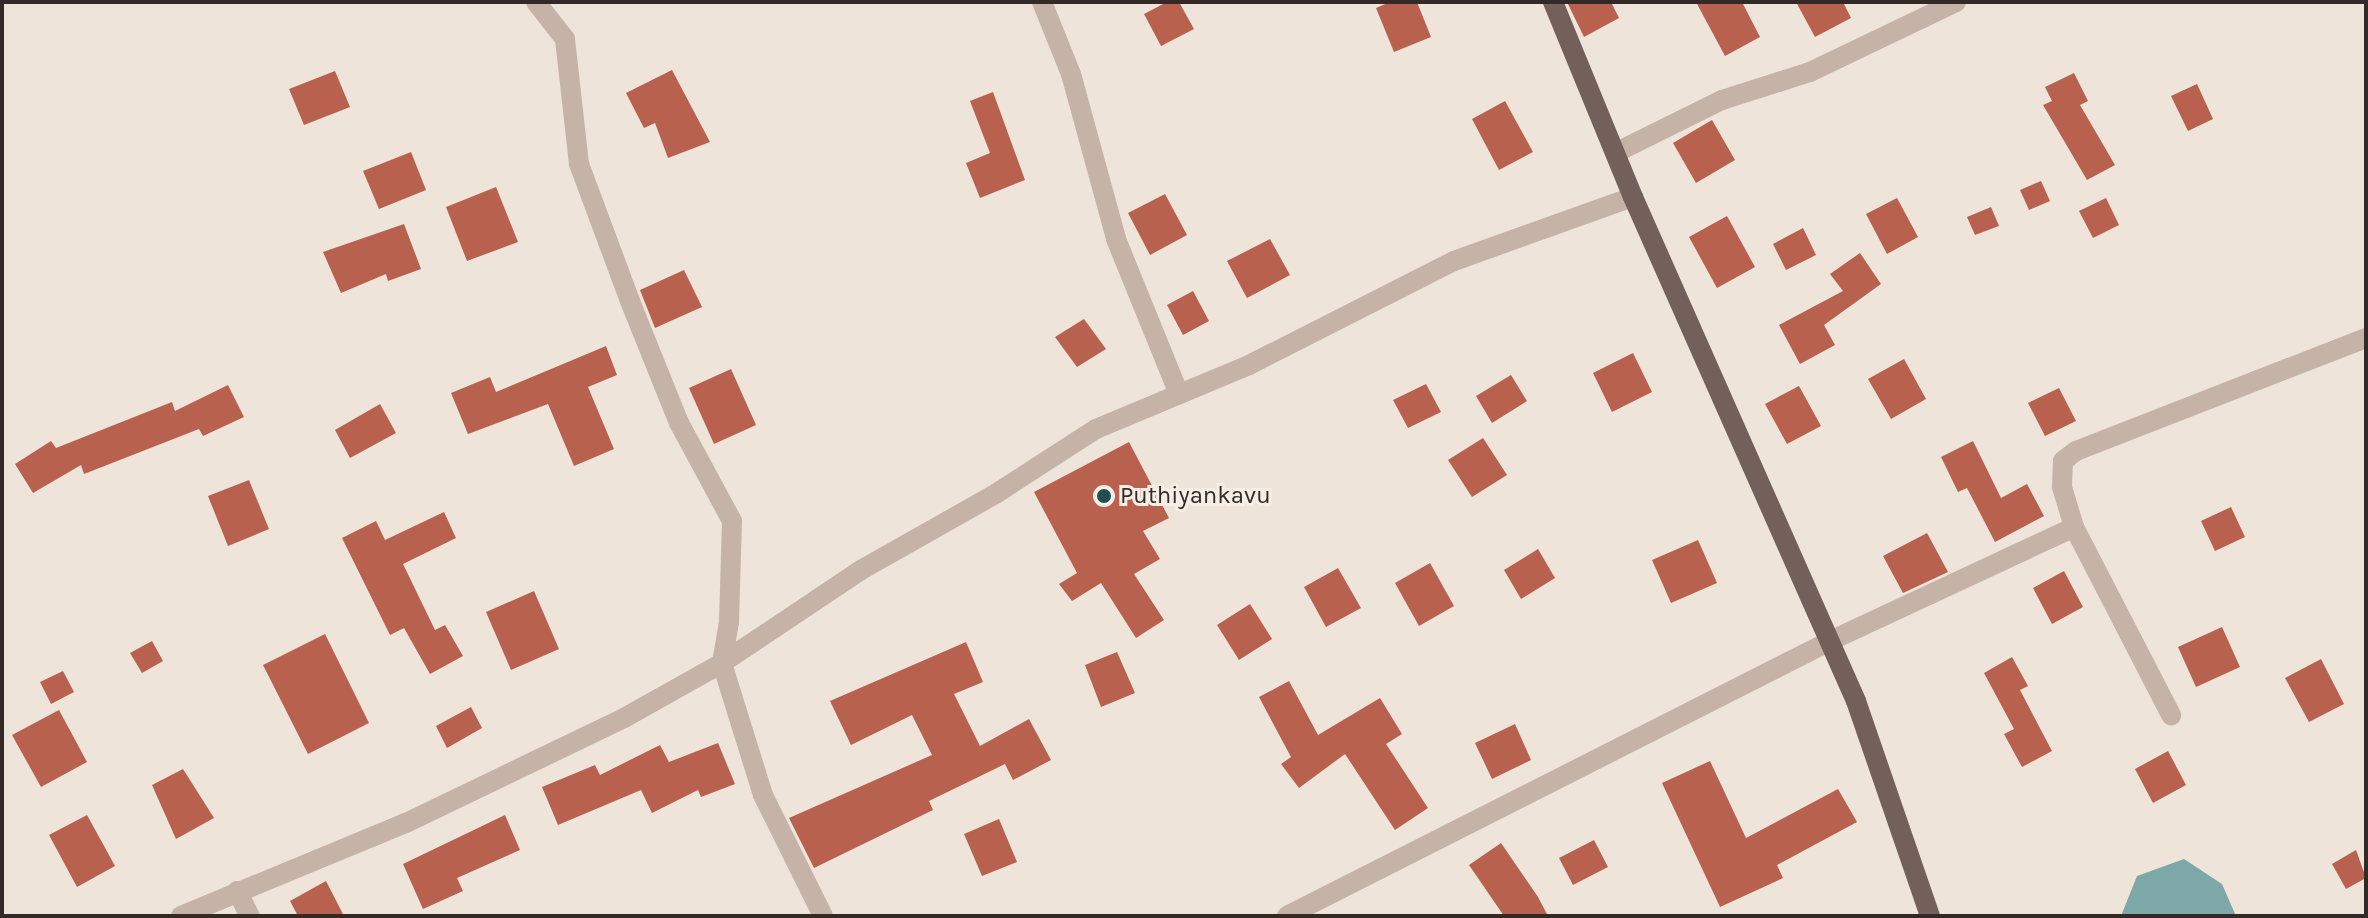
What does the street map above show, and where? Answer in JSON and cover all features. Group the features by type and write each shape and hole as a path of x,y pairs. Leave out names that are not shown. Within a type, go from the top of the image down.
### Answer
{"main road":[{"path":"1553,2 1633,197 1856,701 1930,916"}],"street":[{"path":"536,2 565,39 579,164 624,287 679,423 732,521 729,622 722,663 763,795 823,916"},
{"path":"1042,2 1071,74 1116,239 1179,394"},
{"path":"1615,153 1722,100 1810,72 1956,2"},
{"path":"181,916 446,805 624,718 722,663 861,570 997,493 1096,429 1249,365 1454,261 1633,197"},
{"path":"2171,715 2074,527 2062,487 2063,461 2076,451 2366,338"},
{"path":"1287,916 1830,641 2074,527"},
{"path":"237,891 250,916"}],"water":[{"path":"2184,859 2222,884 2236,916 2121,916 2137,876"}],"building":[{"path":"1167,2 1179,2 1194,29 1161,46 1144,14"},
{"path":"1390,2 1417,2 1431,37 1394,52 1376,8"},
{"path":"1567,2 1611,2 1619,18 1584,37"},
{"path":"1696,2 1742,2 1760,37 1725,56"},
{"path":"1796,2 1843,2 1851,18 1815,37"},
{"path":"672,70 710,142 668,158 655,123 644,128 626,93"},
{"path":"335,71 350,107 304,125 289,89"},
{"path":"2074,73 2088,101 2080,105 2115,165 2087,180 2043,105 2052,101 2045,87"},
{"path":"2197,84 2213,119 2188,131 2171,96"},
{"path":"993,92 1025,180 980,198 966,163 990,153 970,101"},
{"path":"1505,101 1533,152 1499,170 1472,119"},
{"path":"1712,120 1735,160 1696,183 1673,143"},
{"path":"411,152 426,190 379,209 363,171"},
{"path":"2041,181 2050,201 2029,210 2020,190"},
{"path":"496,187 518,242 467,261 446,207"},
{"path":"1165,194 1187,235 1150,255 1128,213"},
{"path":"1897,198 1918,237 1887,254 1866,214"},
{"path":"2106,198 2119,225 2093,238 2079,211"},
{"path":"1991,207 1999,226 1975,235 1967,217"},
{"path":"1727,216 1755,267 1717,288 1689,237"},
{"path":"404,224 421,269 388,281 386,274 341,293 323,252"},
{"path":"1803,228 1816,255 1786,270 1773,244"},
{"path":"1270,239 1290,275 1247,298 1227,261"},
{"path":"1860,253 1881,284 1824,325 1835,345 1800,364 1779,325 1843,291 1830,274"},
{"path":"684,270 702,307 655,328 640,290"},
{"path":"1193,291 1209,321 1183,335 1167,305"},
{"path":"1084,319 1106,349 1077,367 1055,337"},
{"path":"606,346 617,375 588,387 614,449 574,466 548,404 468,434 451,393 490,377 496,392"},
{"path":"1633,353 1652,392 1612,412 1593,373"},
{"path":"1904,359 1926,399 1891,419 1868,379"},
{"path":"731,369 756,425 714,444 689,388"},
{"path":"1511,375 1527,401 1492,423 1476,396"},
{"path":"1426,384 1441,412 1408,428 1393,400"},
{"path":"228,385 244,417 203,436 199,429 84,474 81,465 33,493 15,464 51,441 56,448 172,402 175,411"},
{"path":"1799,386 1821,426 1787,444 1765,404"},
{"path":"2059,388 2076,421 2045,436 2028,403"},
{"path":"380,404 396,433 350,458 335,430"},
{"path":"1483,438 1507,475 1472,497 1448,460"},
{"path":"1973,441 2001,498 2027,484 2044,516 1995,542 1967,488 1958,492 1941,457"},
{"path":"1129,442 1169,518 1143,531 1160,559 1134,574 1164,620 1136,638 1101,583 1072,601 1059,584 1077,573 1034,492"},
{"path":"249,480 269,529 228,546 208,496"},
{"path":"2231,507 2245,537 2215,551 2201,521"},
{"path":"444,512 456,538 403,564 435,630 445,625 463,656 430,674 404,628 390,635 342,538 376,521 385,540"},
{"path":"1927,533 1948,572 1903,593 1883,556"},
{"path":"1698,540 1717,583 1671,603 1652,560"},
{"path":"1538,549 1555,578 1521,599 1504,570"},
{"path":"1430,563 1454,606 1419,626 1395,583"},
{"path":"1338,568 1361,608 1326,627 1304,587"},
{"path":"2064,571 2083,607 2052,624 2033,588"},
{"path":"534,591 559,649 511,670 486,612"},
{"path":"1250,604 1272,639 1239,660 1217,625"},
{"path":"2222,627 2240,667 2196,687 2178,647"},
{"path":"325,634 369,723 308,754 263,665"},
{"path":"152,641 163,661 142,673 130,653"},
{"path":"966,642 983,682 954,694 980,746 1029,719 1051,760 1013,780 1005,764 929,801 933,810 814,868 789,818 932,755 912,715 851,745 830,701"},
{"path":"1117,652 1135,693 1101,707 1085,665"},
{"path":"2012,657 2028,686 2020,690 2052,751 2022,767 2004,734 2014,729 1984,673"},
{"path":"2321,659 2344,704 2309,722 2285,678"},
{"path":"63,671 74,692 51,704 40,682"},
{"path":"1289,681 1318,735 1380,698 1402,734 1386,744 1428,808 1395,830 1345,754 1299,788 1281,764 1291,757 1259,697"},
{"path":"471,707 482,728 447,748 436,726"},
{"path":"59,710 87,762 41,787 12,735"},
{"path":"1515,724 1531,760 1492,779 1475,743"},
{"path":"718,743 735,784 701,797 698,790 652,813 641,790 558,825 542,787 595,765 600,775 660,745 669,762"},
{"path":"2168,751 2186,785 2153,803 2135,769"},
{"path":"1710,761 1746,838 1838,789 1857,822 1777,865 1783,878 1720,907 1662,783"},
{"path":"183,769 214,818 176,839 152,785"},
{"path":"87,815 115,866 77,887 49,835"},
{"path":"505,815 520,850 457,878 463,891 423,909 403,864"},
{"path":"999,819 1017,862 982,876 964,834"},
{"path":"1594,840 1608,867 1573,885 1559,858"},
{"path":"1501,843 1548,916 1504,916 1469,865"},
{"path":"2356,850 2366,878 2346,889 2332,864"},
{"path":"326,881 344,916 298,916 290,901"}],"place":[{"name":"Puthiyankavu","path":"1104,496"}]}
